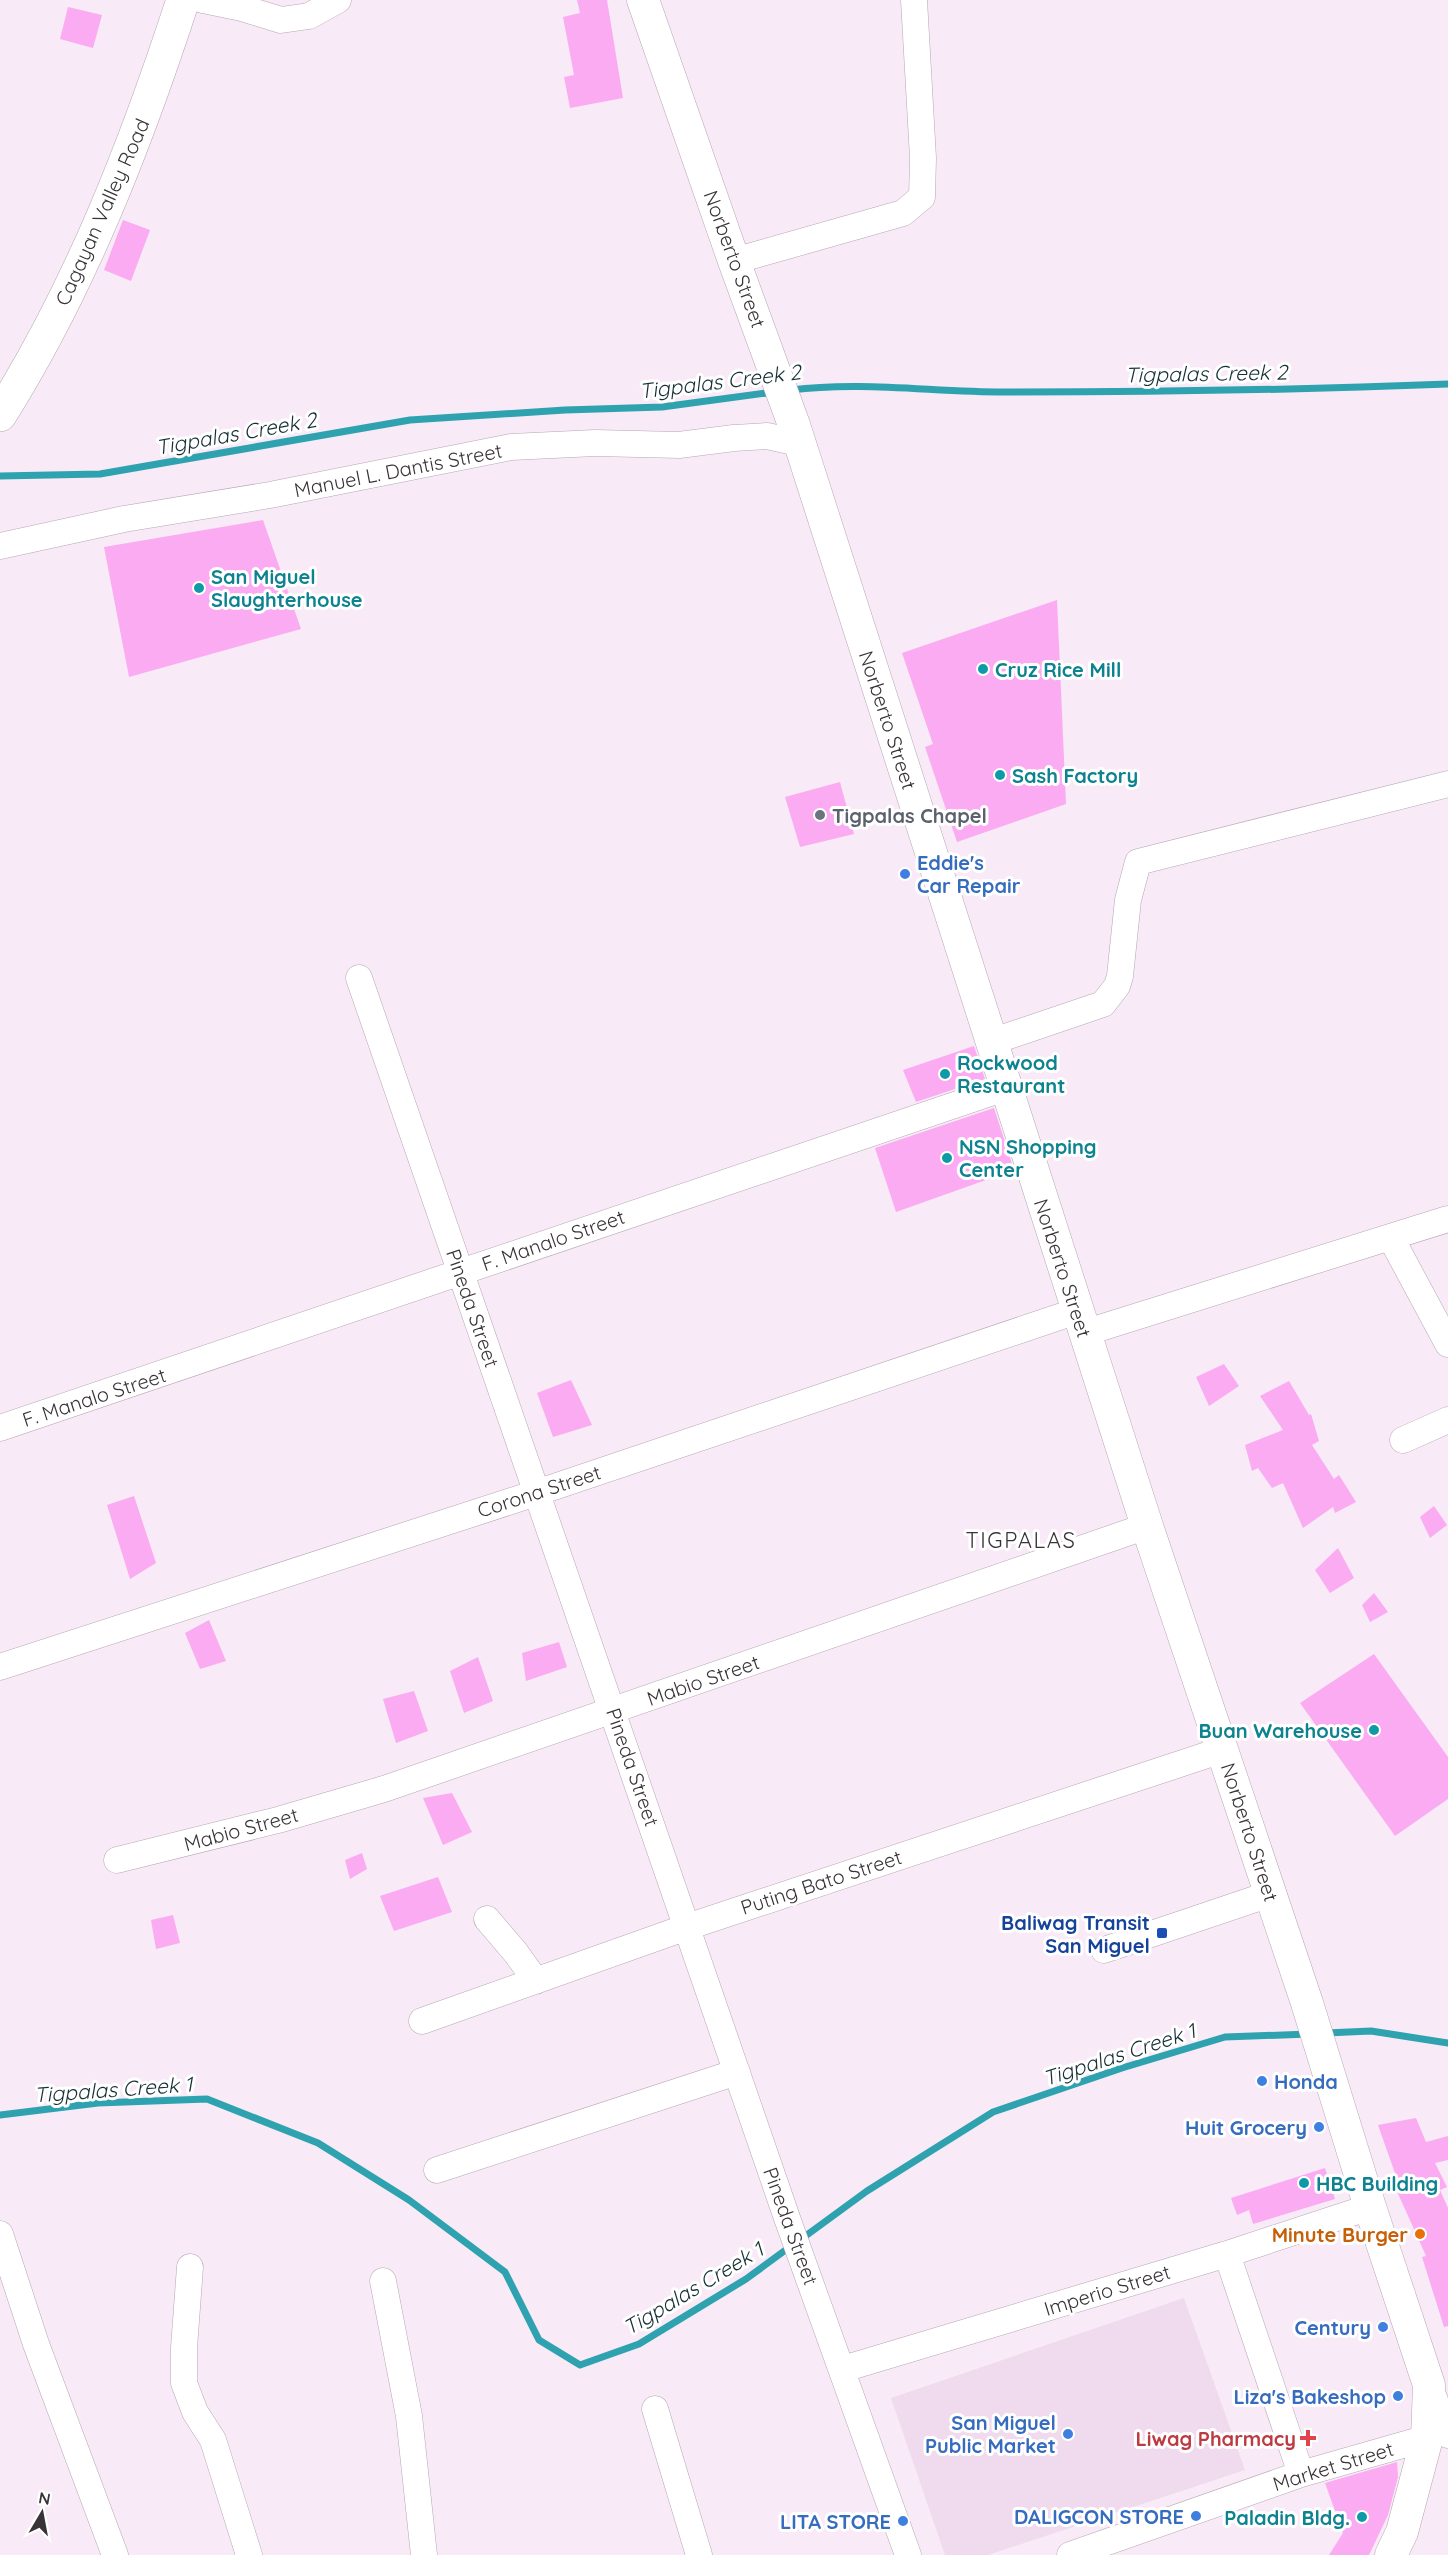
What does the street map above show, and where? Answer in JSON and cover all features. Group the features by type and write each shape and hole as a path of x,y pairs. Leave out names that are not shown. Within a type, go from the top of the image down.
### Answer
{"highway":[{"name":"Cagayan Valley Road","path":"0,414 52,324 119,180 150,100 183,0"}],"main road":[{"name":"Norberto Street","path":"643,0 796,434 1147,1526 1307,2003 1370,2207 1430,2385 1437,2437"},
{"path":"1391,2555 1437,2437"}],"street":[{"path":"203,0 242,8 280,20 309,16 338,0"},
{"path":"734,261 903,213 922,197 923,158 914,0"},
{"name":"Manuel L. Dantis Street","path":"0,546 124,519 270,495 511,447 595,443 679,445 734,438 796,434"},
{"path":"992,1042 1103,1004 1117,986 1120,976 1128,900 1138,862 1448,784"},
{"name":"Pineda Street","path":"359,978 536,1493 614,1710 787,2218 908,2555"},
{"name":"F. Manalo Street","path":"0,1428 149,1380 461,1271 1005,1088"},
{"name":"Corona Street","path":"0,1667 536,1493 1081,1322 1390,1238 1448,1219"},
{"path":"1390,1238 1448,1344"},
{"path":"1404,1440 1448,1420"},
{"name":"Mabio Street","path":"117,1860 278,1820 384,1789 1147,1526"},
{"name":"Puting Bato Street","path":"422,2021 687,1927 1222,1750"},
{"path":"1104,1950 1269,1894"},
{"path":"486,1919 499,1931 536,1981"},
{"path":"436,2170 737,2072"},
{"name":"Imperio Street","path":"843,2369 1227,2254 1370,2207"},
{"path":"0,2234 36,2344 115,2555"},
{"path":"1227,2254 1301,2474"},
{"path":"190,2267 184,2348 184,2383 195,2412 213,2440 249,2555"},
{"path":"383,2281 409,2416 424,2555"},
{"path":"655,2409 699,2555"},
{"name":"Market Street","path":"1070,2555 1301,2474 1437,2437"}],"shaded area":[{"name":"San Miguel Public Market","path":"1184,2298 1245,2470 988,2555 945,2555 891,2398"}],"building":[{"path":"577,0 607,0 623,98 570,108 564,77 574,75 563,17 580,13"},
{"path":"68,7 102,15 93,48 60,39"},
{"path":"123,220 150,230 131,281 104,270"},
{"name":"San Miguel Slaughterhouse","path":"263,520 301,629 129,677 104,547"},
{"path":"1057,600 1066,804 957,842 925,747 933,744 902,653"},
{"name":"Tigpalas Chapel","path":"840,782 854,834 800,847 785,797"},
{"name":"Rockwood Restaurant","path":"974,1046 985,1079 916,1102 903,1070"},
{"name":"NSN Shopping Center","path":"994,1108 1014,1170 896,1212 875,1148"},
{"path":"1224,1364 1239,1386 1209,1406 1196,1377"},
{"path":"571,1380 592,1425 553,1437 537,1393"},
{"path":"1289,1381 1309,1415 1311,1414 1319,1441 1312,1445 1334,1479 1339,1475 1356,1502 1335,1513 1333,1507 1303,1528 1283,1483 1272,1488 1258,1468 1252,1471 1245,1445 1283,1430 1260,1396"},
{"path":"134,1496 156,1563 130,1579 107,1505"},
{"path":"1434,1506 1447,1525 1430,1538 1420,1517"},
{"path":"1338,1548 1354,1578 1330,1593 1315,1570"},
{"path":"1374,1593 1388,1612 1370,1622 1362,1605"},
{"path":"209,1620 226,1661 200,1669 185,1633"},
{"path":"559,1642 567,1667 526,1681 522,1653"},
{"name":"Buan Warehouse","path":"1374,1654 1448,1757 1448,1799 1395,1836 1300,1703"},
{"path":"478,1657 493,1701 464,1713 450,1671"},
{"path":"414,1691 428,1731 396,1743 383,1699"},
{"path":"452,1793 472,1832 443,1845 423,1798"},
{"path":"362,1853 367,1869 350,1879 345,1860"},
{"path":"438,1877 452,1912 394,1931 380,1896"},
{"path":"173,1915 180,1943 156,1949 151,1920"},
{"path":"1416,2118 1426,2142 1448,2136 1448,2160 1435,2163 1447,2187 1440,2190 1448,2208 1448,2326 1444,2327 1422,2257 1426,2256 1391,2178 1396,2176 1378,2125"},
{"name":"HBC Building","path":"1325,2168 1335,2199 1253,2224 1249,2210 1237,2215 1231,2198"},
{"name":"Paladin Bldg.","path":"1397,2462 1398,2477 1388,2515 1369,2555 1329,2555 1343,2533 1325,2483"}],"waterway":[{"name":"Tigpalas Creek 2","path":"791,390 844,387 977,392 1115,392 1448,384"},
{"name":"Tigpalas Creek 2","path":"0,476 100,474 410,420 565,410 662,407 774,392"},
{"name":"Tigpalas Creek 1","path":"1326,2033 1371,2031 1448,2043"},
{"name":"Tigpalas Creek 1","path":"800,2240 867,2191 993,2112 1122,2068 1225,2037 1309,2034"},
{"name":"Tigpalas Creek 1","path":"0,2115 98,2103 207,2099 318,2143 409,2200 505,2272 539,2340 580,2365 639,2344 746,2279 791,2246"}],"place":[{"name":"San Miguel Slaughterhouse","path":"199,588"},
{"name":"Cruz Rice Mill","path":"983,669"},
{"name":"Sash Factory","path":"1000,775"},
{"name":"Tigpalas Chapel","path":"820,815"},
{"name":"Eddie's Car Repair","path":"905,874"},
{"name":"Rockwood Restaurant","path":"945,1074"},
{"name":"NSN Shopping Center","path":"947,1158"},
{"name":"Buan Warehouse","path":"1374,1730"},
{"name":"Baliwag Transit San Miguel","path":"1162,1933"},
{"name":"Honda","path":"1262,2081"},
{"name":"Huit Grocery","path":"1319,2127"},
{"name":"HBC Building","path":"1304,2183"},
{"name":"Minute Burger","path":"1420,2234"},
{"name":"Century","path":"1383,2327"},
{"name":"Liza's Bakeshop","path":"1398,2396"},
{"name":"San Miguel Public Market","path":"1068,2434"},
{"name":"Liwag Pharmacy","path":"1308,2438"},
{"name":"DALIGCON STORE","path":"1196,2516"},
{"name":"Paladin Bldg.","path":"1362,2517"},
{"name":"LITA STORE","path":"903,2521"}],"district":[{"name":"TIGPALAS","path":"1021,1540"}]}
